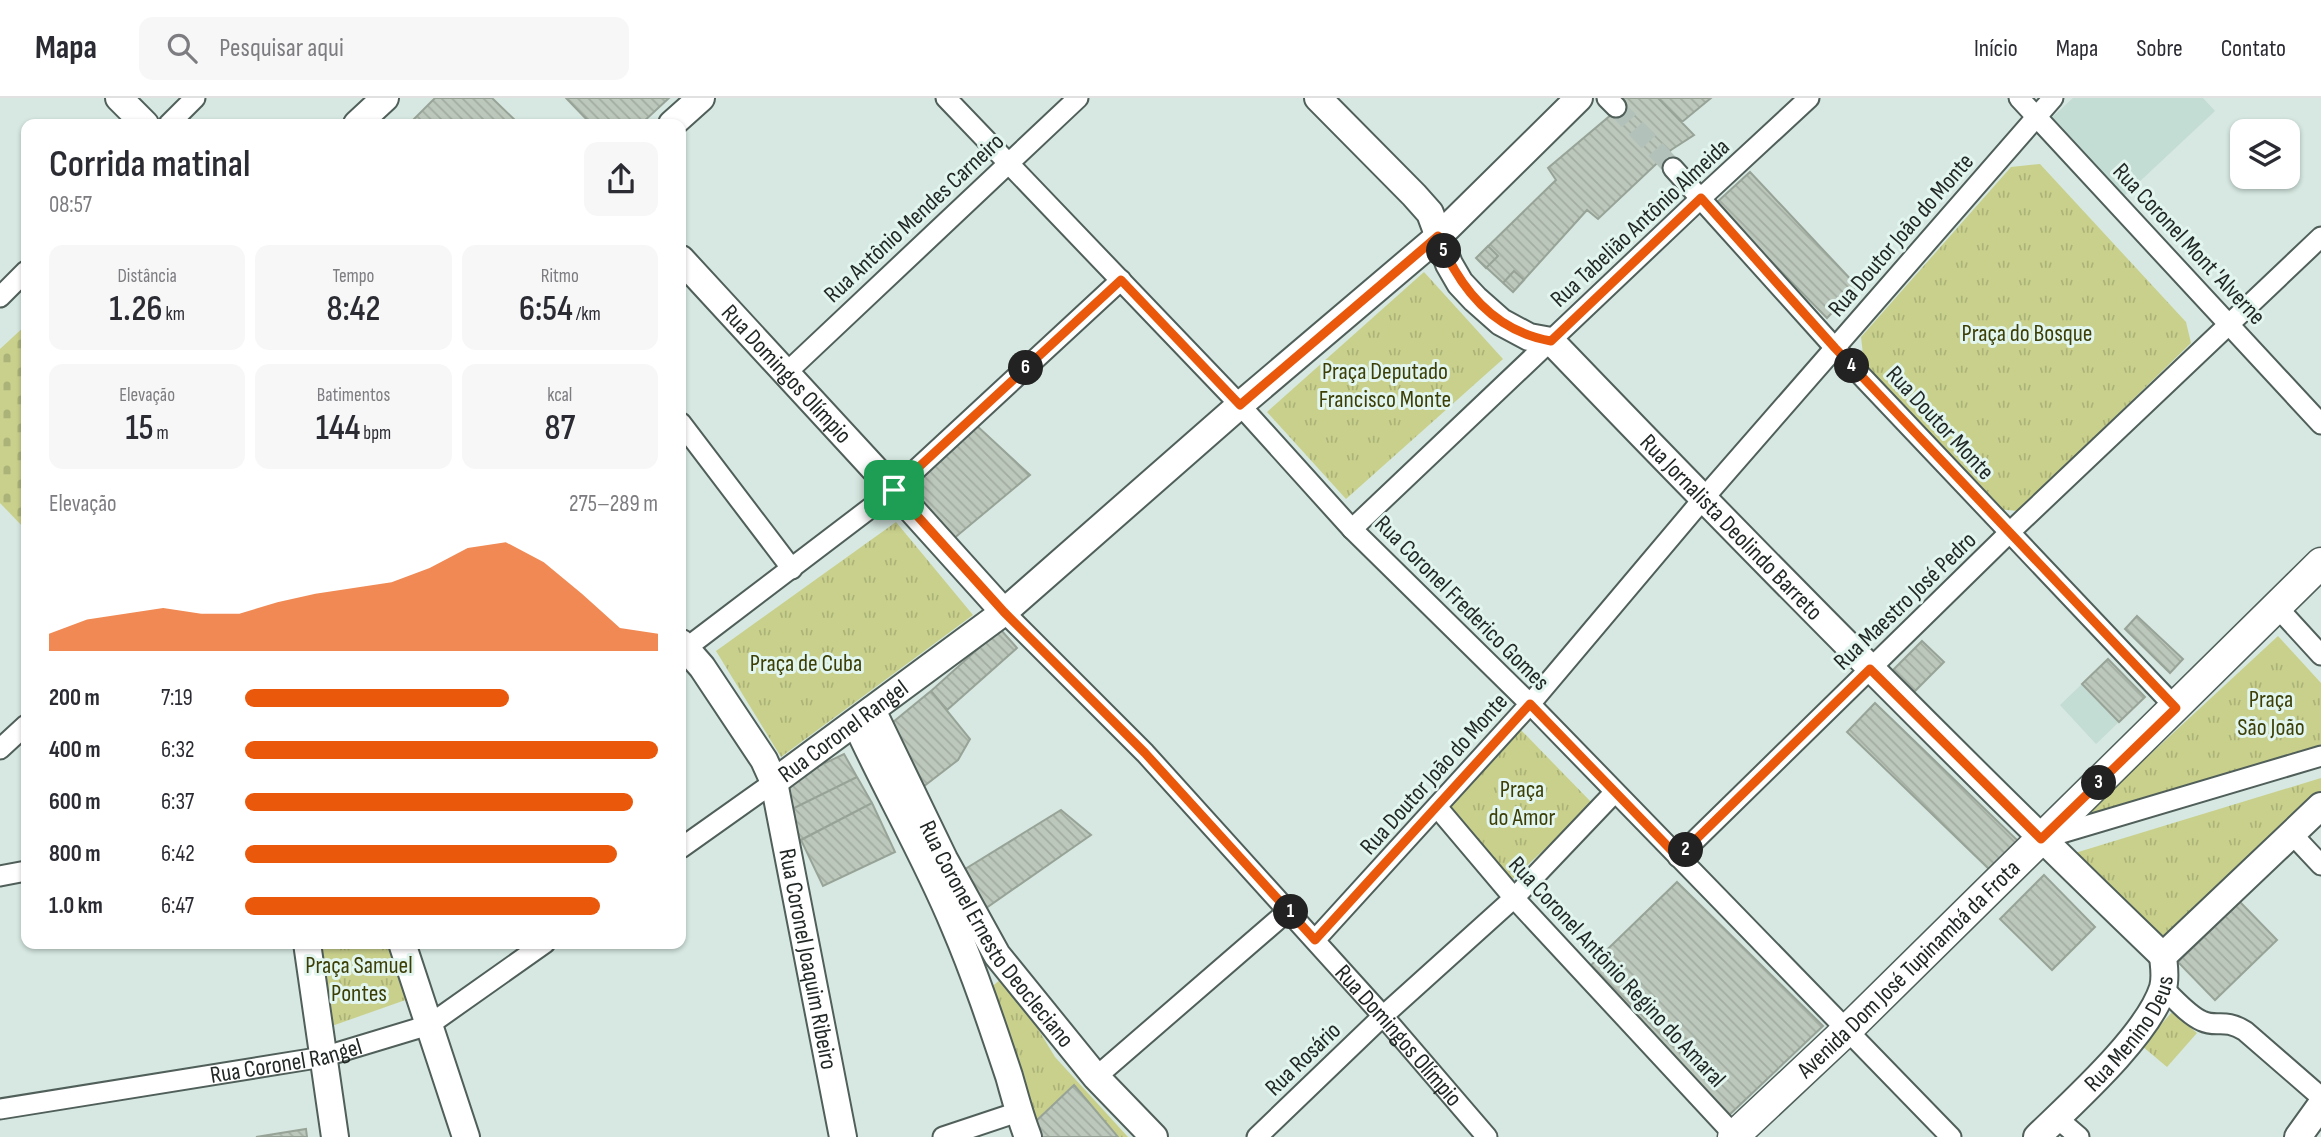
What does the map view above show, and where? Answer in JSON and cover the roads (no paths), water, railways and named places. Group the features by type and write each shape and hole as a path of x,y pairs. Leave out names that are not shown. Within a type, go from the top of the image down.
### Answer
{"main road":[{"name":"Avenida Dom José Tupinambá da Frota","path":"1735,1137 2176,708 2321,563"}],"street":[{"path":"119,98 140,119"},
{"path":"174,119 195,98"},
{"path":"362,119 385,98"},
{"path":"678,119 701,98"},
{"name":"Rua Coronel Frederico Gomes","path":"946,98 1240,405 1352,529 1530,704 1951,1137"},
{"name":"Rua Antônio Mendes Carneiro","path":"785,374 1078,98"},
{"name":"Rua Jornalista Deolindo Barreto","path":"1318,98 1430,213 1449,264 1460,283 1475,299 1501,322 1529,337 1551,341 1870,669 2163,956"},
{"name":"Rua Coronel Rangel","path":"686,844 1004,612 1438,236 1578,98"},
{"name":"Rua Tabelião Antônio Almeida","path":"1352,529 1810,98"},
{"name":"Rua Coronel Mont 'Alverne","path":"2019,98 2321,424"},
{"name":"Rua Doutor João do Monte","path":"1315,940 1530,704 1703,499 2053,98"},
{"name":"Rua Doutor Monte","path":"1672,168 1835,348 2176,708"},
{"name":"Rua Maestro José Pedro","path":"1678,857 2010,532 2321,237"},
{"name":"Rua Domingos Olímpio","path":"686,265 1004,612 1145,753 1289,910 1487,1137"},
{"path":"0,297 21,276"},
{"path":"686,646 894,490 1121,280"},
{"path":"686,430 792,569"},
{"path":"2277,607 2321,655"},
{"name":"Rua Coronel Joaquim Ribeiro","path":"686,651 702,667 757,749 774,782 843,1137"},
{"path":"864,716 953,923 988,1016 1028,1137"},
{"name":"Rua Coronel Ernesto Deocleciano","path":"864,716 997,955 1096,1077 1154,1137"},
{"path":"0,749 21,730"},
{"path":"2041,839 2321,756"},
{"name":"Rua Rosário","path":"1257,1137 1383,1016 1514,898 1614,793"},
{"name":"Rua Menino Deus","path":"2037,1137 2137,1033 2151,1013 2163,988 2163,956 2321,806"},
{"name":"Rua Coronel Antônio Regino do Amaral","path":"1437,807 1514,898 1735,1137"},
{"path":"2292,834 2321,865"},
{"path":"0,876 21,872"},
{"path":"1096,1077 1289,910"},
{"path":"308,949 335,1137"},
{"path":"404,949 466,1137"},
{"name":"Rua Coronel Rangel","path":"0,1109 323,1057 429,1025 537,949"},
{"path":"2163,988 2200,1021 2210,1024 2234,1024 2245,1031 2321,1097"},
{"path":"2298,1137 2321,1105"},
{"path":"943,1137 1018,1112"},
{"path":"2056,1118 2079,1137"}],"tunnel":[{"path":"1616,107 1673,168"}],"park label":[{"name":"Praça do Bosque","path":"2027,333"},
{"name":"Praça Deputado Francisco Monte","path":"1385,385"},
{"name":"Praça de Cuba","path":"806,663"},
{"name":"Praça São João","path":"2271,713"},
{"name":"Praça do Amor","path":"1522,803"},
{"name":"Praça Samuel Pontes","path":"359,979"}]}
